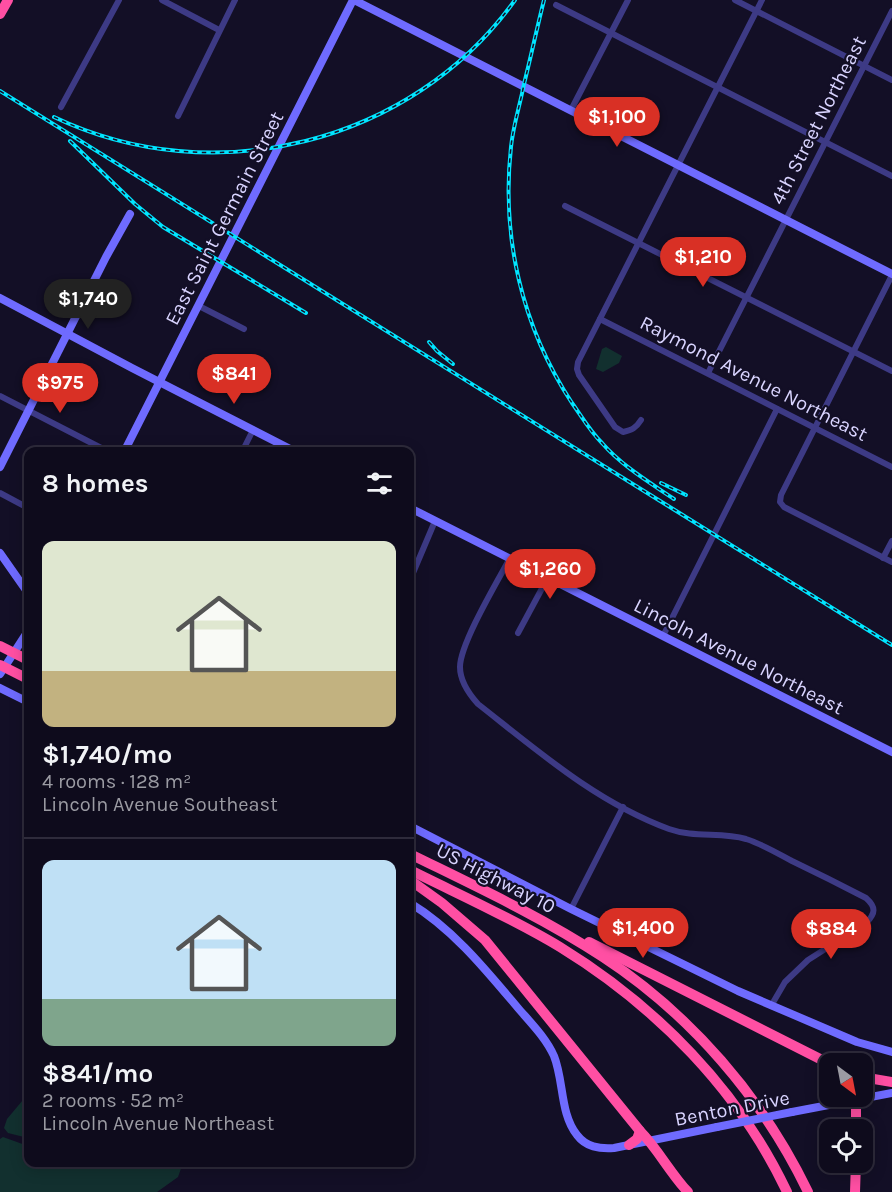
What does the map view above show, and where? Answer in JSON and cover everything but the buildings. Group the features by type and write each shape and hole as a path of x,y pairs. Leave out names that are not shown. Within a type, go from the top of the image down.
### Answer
{"highway":[{"path":"0,14 8,0"},
{"path":"0,646 24,658"},
{"path":"1,669 24,678"},
{"name":"US Highway 10","path":"414,856 520,909 603,957 640,984 687,1025 717,1056 757,1106 788,1154 808,1192"},
{"path":"414,872 559,946 604,977 647,1011 692,1054 738,1110 765,1150 787,1192"},
{"path":"414,883 442,903 485,940 650,1141 675,1178 688,1192"},
{"path":"520,909 603,948 819,1058"},
{"path":"873,1079 892,1082"},
{"path":"629,1145 637,1139 640,1131"},
{"path":"855,1192 856,1173"}],"street":[{"path":"62,107 119,0"},
{"path":"162,0 219,30"},
{"path":"178,116 235,0"},
{"path":"354,0 892,274 781,495 780,502 784,507 892,562"},
{"name":"East Saint Germain Street","path":"126,447 354,0"},
{"path":"571,110 627,0"},
{"path":"735,0 892,80"},
{"path":"641,420 636,428 630,431 623,432 615,427 579,375 578,362 762,0"},
{"path":"556,5 892,176"},
{"name":"4th Street Northeast","path":"708,373 892,11"},
{"path":"565,206 892,371"},
{"path":"0,467 66,334 130,214"},
{"path":"1,300 286,447"},
{"path":"199,306 244,329"},
{"name":"Raymond Avenue Northeast","path":"600,319 892,466"},
{"path":"0,396 99,447"},
{"path":"663,636 777,409"},
{"path":"244,447 253,430"},
{"path":"0,493 24,506"},
{"name":"Lincoln Avenue Northeast","path":"414,510 892,752"},
{"path":"414,571 435,521"},
{"path":"883,558 892,540"},
{"path":"0,553 24,587"},
{"path":"518,633 560,555"},
{"path":"510,558 462,654 460,666 464,683 478,704 571,777 623,807 669,828 733,836 758,844 872,903 875,910 873,916 808,960 785,982 771,1006"},
{"path":"1,669 24,637"},
{"path":"0,688 24,700"},
{"path":"571,909 623,807"},
{"path":"414,828 571,909 771,1006 857,1042 892,1052"},
{"name":"Benton Drive","path":"414,906 436,921 472,955 547,1044 556,1063 568,1117 574,1132 587,1145 604,1149 629,1145 819,1106"},
{"name":"Benton Drive","path":"873,1096 892,1093"},
{"name":"Benton Drive","path":"873,1099 892,1099"}],"green space":[{"path":"606,347 622,356 619,363 603,372 596,369 602,349"},
{"path":"24,1099 24,1137 8,1133 4,1128 7,1119"},
{"path":"3,1137 24,1145 24,1167 182,1167 178,1177 157,1192 0,1192 0,1139"}],"railway":[{"path":"54,117 115,140 179,151 243,151 306,141 366,120 422,90 472,49 515,0"},
{"path":"544,0 511,147 509,214 519,280 540,344 555,374 586,424 618,459 674,499"},
{"path":"0,91 892,645"},
{"path":"70,141 135,204 163,227 306,313"},
{"path":"429,342 453,364"},
{"path":"661,483 686,495"}]}
